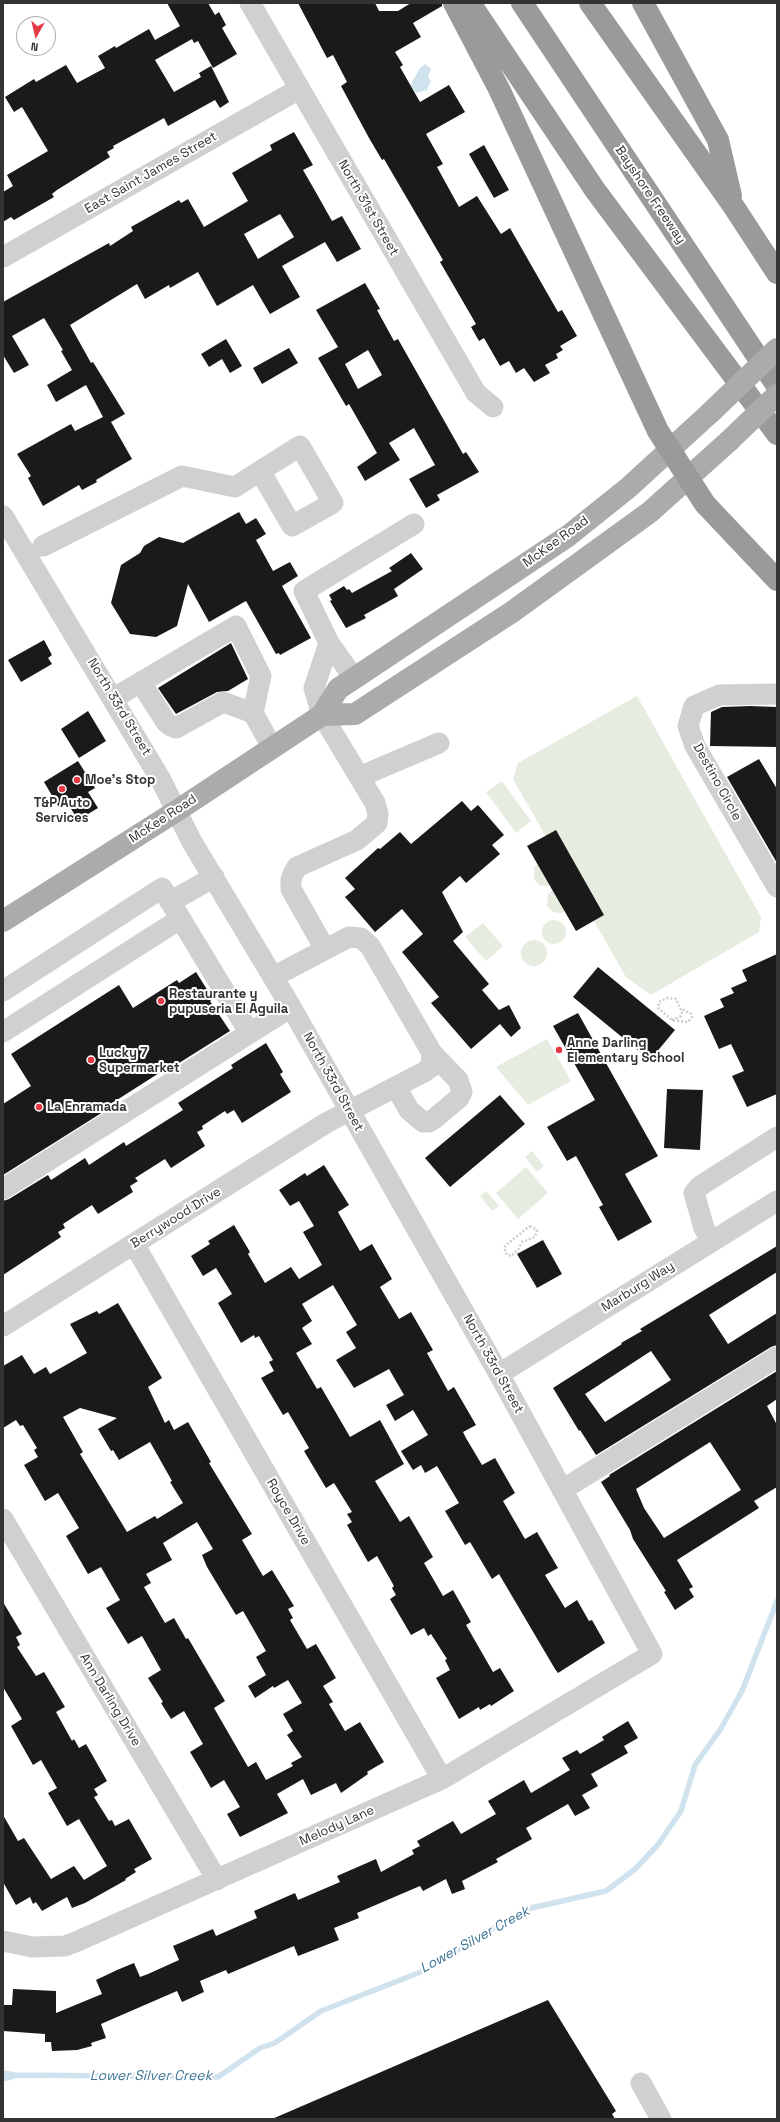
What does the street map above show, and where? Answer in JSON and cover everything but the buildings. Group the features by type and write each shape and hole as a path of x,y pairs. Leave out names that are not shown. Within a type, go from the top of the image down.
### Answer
{"highway":[{"path":"454,3 499,89 658,432 669,451 706,504 777,580"},
{"path":"470,3 595,190 777,434"},
{"name":"Bayshore Freeway","path":"522,3 777,386"},
{"path":"590,3 734,207 777,273"},
{"path":"643,3 718,140 734,207"}],"main road":[{"name":"McKee Road","path":"3,921 178,810 272,747 322,716 338,689 568,536 628,488 777,349"},
{"name":"McKee Road","path":"322,716 355,714 506,617 650,512 729,442 777,395"}],"street":[{"name":"North 31st Street","path":"250,3 476,393 493,407"},
{"name":"East Saint James Street","path":"3,257 299,89"},
{"path":"42,546 182,476 235,487 260,471"},
{"name":"North 33rd Street","path":"3,516 114,698 178,810 192,842 291,1007 499,1374 652,1654"},
{"path":"354,678 329,643 304,591 414,524"},
{"path":"114,698 236,626 262,676 253,713"},
{"path":"325,949 292,889 290,880 297,867 357,840 377,823 378,814 375,803 322,716 314,688 329,643"},
{"path":"141,683 166,722 176,728 224,702 253,713 272,747"},
{"name":"Destino Circle","path":"777,694 719,694 694,706 688,726 695,746 777,887"},
{"path":"359,777 439,743"},
{"path":"3,1032 175,910 214,877"},
{"path":"3,991 162,888 249,1032"},
{"path":"272,977 349,936 361,938 370,946 432,1053 458,1080 462,1092 459,1098 434,1119 430,1122 423,1122 409,1110 396,1087"},
{"path":"3,1189 249,1032 291,1007"},
{"name":"Berrywood Drive","path":"3,1326 348,1110 396,1087 431,1067 432,1053"},
{"path":"711,1241 704,1228 694,1193 700,1186 777,1137"},
{"name":"Marburg Way","path":"499,1374 777,1201"},
{"name":"Royce Drive","path":"134,1244 442,1779"},
{"path":"562,1490 777,1357"},
{"name":"Ann Darling Drive","path":"3,1519 217,1880"},
{"name":"Melody Lane","path":"3,1941 32,1948 65,1946 217,1880 442,1779 652,1654"},
{"path":"641,2083 661,2119"}],"path":[{"path":"667,998 673,998 676,999 682,1009 692,1014 688,1022 672,1020 658,1008 659,1002 667,998"},
{"path":"672,1020 681,1016 682,1009"},
{"path":"530,1226 535,1227 537,1233 535,1237 522,1242 519,1246 518,1250 511,1256 505,1252 504,1248 506,1245 530,1226"}],"shaded area":[{"path":"637,696 761,917 759,932 651,995 626,977 513,779 518,763"},
{"path":"502,781 531,821 516,833 486,792"},
{"path":"541,862 551,885 539,885 534,879 534,867"},
{"path":"554,889 565,911 561,913 553,912 547,906 548,894"},
{"path":"549,920 559,920 566,927 566,937 559,944 549,944 542,937 542,927"},
{"path":"483,923 503,946 486,961 465,937"},
{"path":"534,940 543,944 547,953 543,962 534,966 525,962 521,953 525,944"},
{"path":"547,1039 571,1081 528,1105 496,1067"},
{"path":"532,1151 544,1166 537,1172 525,1157"},
{"path":"526,1167 548,1193 518,1219 496,1193"},
{"path":"486,1191 499,1206 492,1211 480,1196"}],"water":[{"path":"425,64 431,69 428,77 431,81 427,90 416,93 411,86 412,82 420,68"}],"waterway":[{"name":"Lower Silver Creek","path":"3,2073 15,2075 218,2077 260,2048 275,2043 321,2011 431,1968 480,1935 531,1908 606,1891 634,1870 657,1846 681,1811 695,1765 720,1730 742,1691 777,1601"},
{"name":"Lower Silver Creek","path":"3,2079 14,2076"}],"place":[{"name":"Moe’s Stop","path":"77,780"},
{"name":"T&P Auto Services","path":"62,789"},
{"name":"Restaurante y pupuseria El Aguila","path":"161,1001"},
{"name":"Anne Darling Elementary School","path":"559,1050"},
{"name":"Lucky 7 Supermarket","path":"91,1060"},
{"name":"La Enramada","path":"39,1107"}]}
